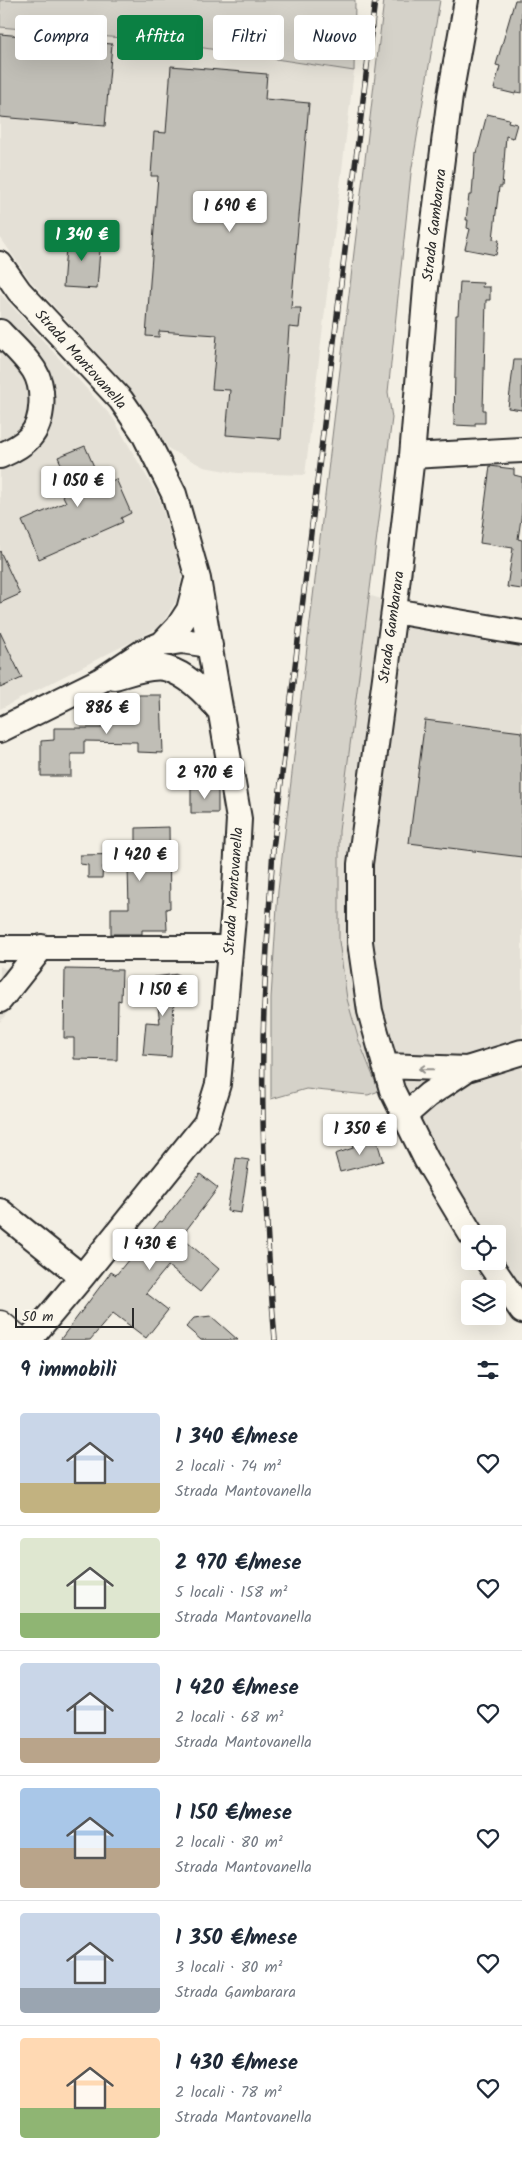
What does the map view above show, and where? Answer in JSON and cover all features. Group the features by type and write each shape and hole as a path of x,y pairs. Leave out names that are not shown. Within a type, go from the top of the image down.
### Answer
{"main road":[{"path":"0,1325 18,1340"}],"street":[{"name":"Strada Gambarara","path":"466,1225 426,1159 392,1090 370,1011 360,942 360,864 394,611 412,456 427,276 450,96 467,0"},
{"name":"Strada Mantovanella","path":"0,264 18,291 121,400 143,432 174,494 198,578 239,819 218,1084 206,1123 82,1277 28,1340"},
{"path":"0,332 35,370 42,404 38,420 30,437 0,456"},
{"path":"412,456 522,450"},
{"path":"162,644 178,627 189,610 198,578"},
{"path":"394,611 522,633"},
{"path":"0,730 101,680 143,652 162,644 182,641 211,650"},
{"path":"101,680 149,669 190,664 211,650"},
{"path":"167,668 206,693 222,713"},
{"path":"0,1000 42,947"},
{"path":"0,948 229,948"},
{"path":"405,1116 428,1096 468,1069 522,1052"},
{"path":"385,1066 468,1069"},
{"path":"0,1211 82,1277"},
{"path":"494,1270 522,1311"}],"shaded area":[{"path":"0,0 355,0 355,15 294,15 294,60 354,60 354,71 282,60 284,60 284,15 213,15 213,49 203,48 203,15 117,15 117,38 107,37 107,15 15,15 15,28 0,27"},
{"path":"384,0 440,0 411,173 388,392 392,418 339,831 339,941 347,999 359,1041 379,1091 368,1095 306,1089 271,1099 271,998 278,891"},
{"path":"0,27 15,28 15,60 107,60 107,37 117,38 117,60 203,60 203,48 213,49 213,60 282,60 354,71 305,475 237,473 204,467 169,449 127,386 30,280 0,237"},
{"path":"0,293 113,418 160,500 182,574 177,599 160,627 0,709"},
{"path":"368,595 522,641 522,1328 506,1306 506,1280 488,1280 480,1270 506,1270 506,1225 461,1225 461,1242 444,1217 388,1106 359,1041 347,999 339,941 339,831"},
{"path":"0,966 31,982 0,1022"}],"building":[{"path":"515,0 522,0 522,93 516,92 515,94 494,89 500,66 496,65"},
{"path":"0,34 15,35 15,60 107,60 107,44 112,44 105,126 0,117"},
{"path":"171,66 267,74 265,99 309,103 291,308 301,308 299,328 289,327 281,439 226,435 230,390 212,389 217,335 159,331 159,337 146,336 158,176 151,176 154,132 166,133"},
{"path":"487,114 509,119 508,122 517,124 513,138 506,136 502,187 499,187 493,239 499,240 496,255 465,249 470,229 467,228 468,220 466,220 469,195 472,195 475,152 477,153"},
{"path":"67,234 101,236 97,289 63,287"},
{"path":"460,282 483,283 482,287 490,287 490,300 486,300 483,410 485,410 485,423 475,423 475,426 454,425 456,315 458,315"},
{"path":"514,360 522,360 522,410 508,408"},
{"path":"85,446 102,485 116,479 131,513 121,518 123,522 39,559 22,521 66,502 61,492 71,487 58,457"},
{"path":"490,466 514,469 514,475 522,477 522,512 518,539 522,540 522,589 507,587 513,548 480,543"},
{"path":"0,551 20,594 0,603"},
{"path":"0,632 22,678 0,688"},
{"path":"136,695 161,695 163,753 137,752 137,742 84,741 84,754 71,754 71,776 41,776 41,741 54,740 54,728 102,728 102,709 136,706"},
{"path":"425,720 522,732 522,857 409,843"},
{"path":"218,787 218,813 191,813 191,788"},
{"path":"169,827 170,908 166,909 167,930 142,930 142,934 111,934 111,908 129,908 128,868 103,866 102,878 88,878 88,865 80,864 80,855 136,854 136,828"},
{"path":"65,969 122,970 121,1001 118,1000 117,1060 74,1059 74,1038 64,1038"},
{"path":"178,974 182,1002 174,1002 171,1057 143,1055 146,1022 160,1023 154,977"},
{"path":"376,1138 383,1161 340,1172 335,1154 353,1148 352,1144"},
{"path":"236,1158 249,1160 241,1213 227,1211"},
{"path":"200,1174 218,1188 181,1237 219,1269 200,1292 168,1266 146,1293 168,1310 146,1338 113,1313 90,1340 60,1340 111,1272 116,1275"},
{"path":"211,1316 238,1340 201,1340 186,1327 194,1318"}],"railway":[{"path":"275,1340 265,1193 263,1119 264,996 273,849 375,0"}]}
